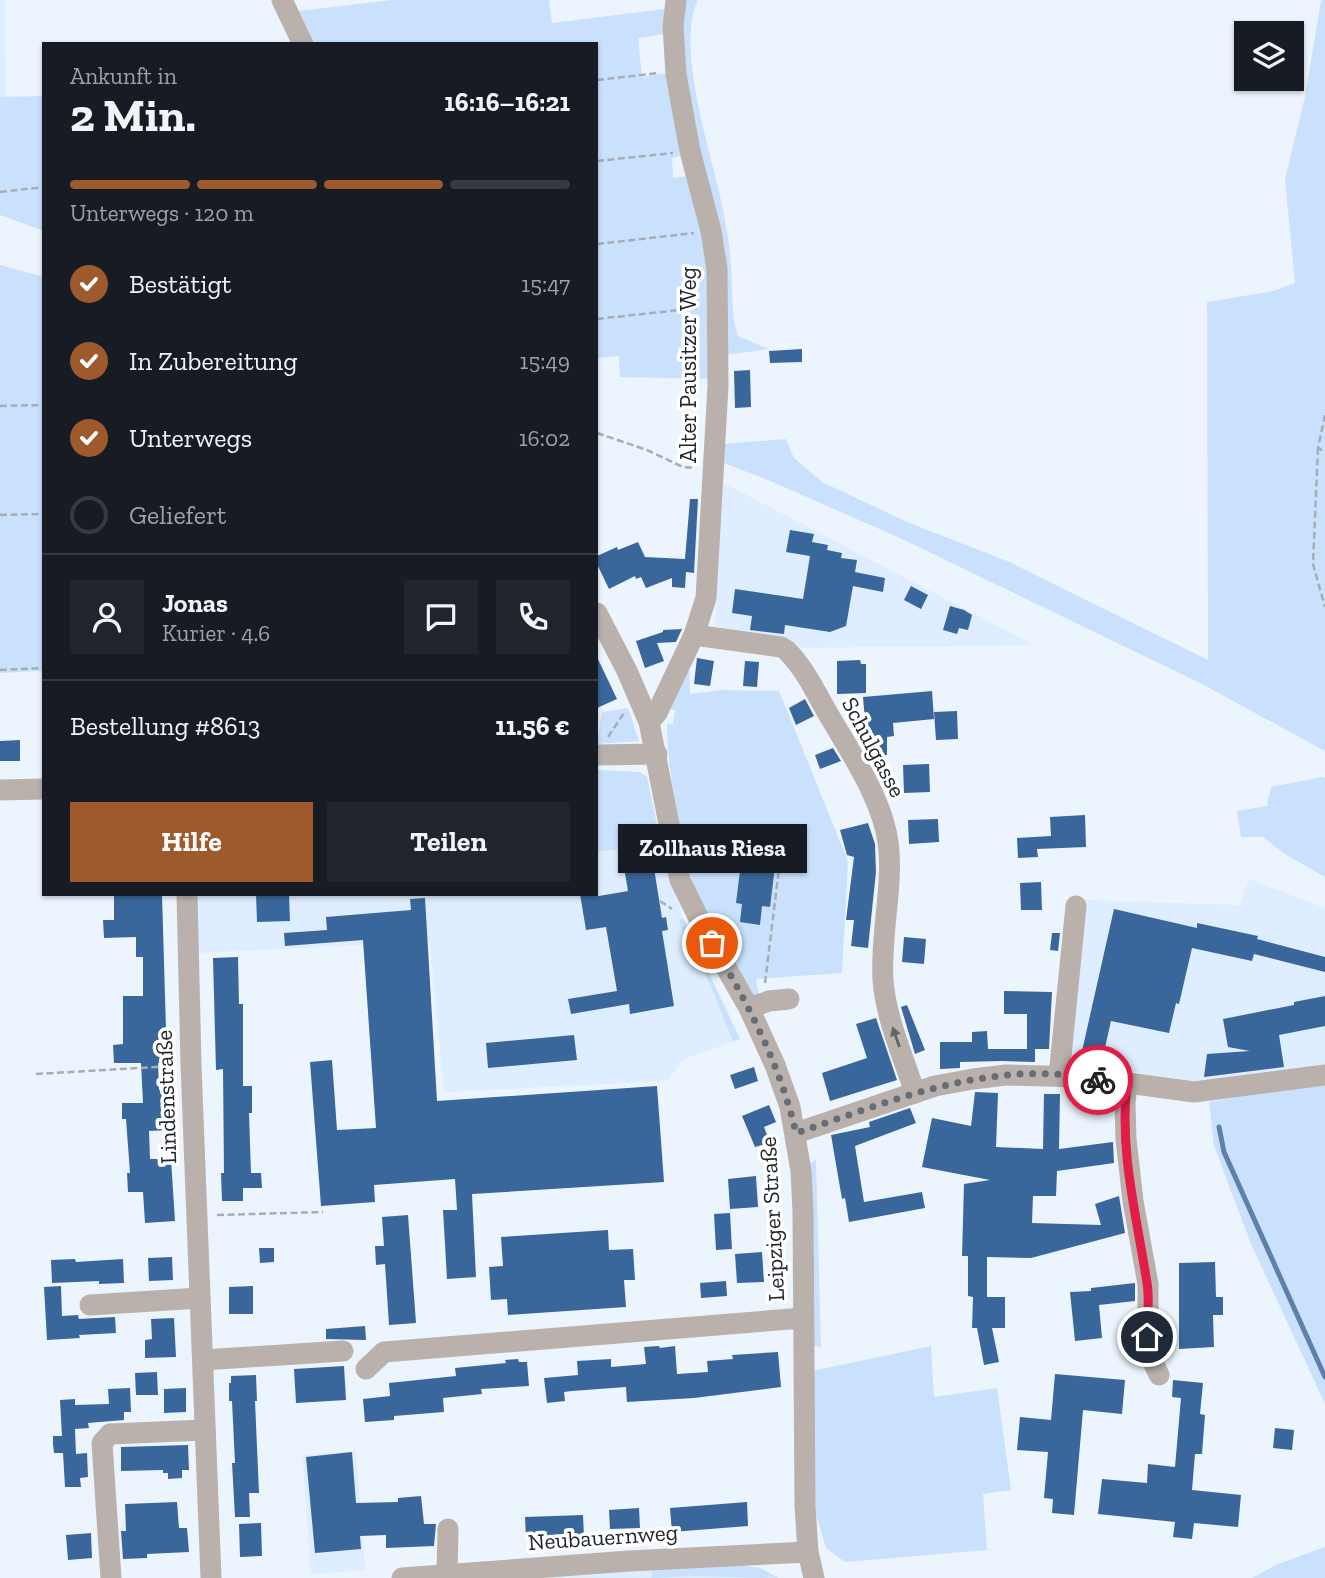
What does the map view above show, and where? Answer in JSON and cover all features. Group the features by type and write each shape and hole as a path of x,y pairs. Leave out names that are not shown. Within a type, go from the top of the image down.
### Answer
{"street":[{"path":"282,0 302,42"},
{"name":"Alter Pausitzer Weg","path":"649,722 657,713 694,635 706,598 715,472 719,306 717,269 711,232 690,151 675,69 673,26 676,0"},
{"name":"Leipziger Straße","path":"598,615 649,722 680,880 704,929 769,1003 782,1083 796,1133 801,1171 805,1505 807,1552 814,1578"},
{"name":"Schulgasse","path":"694,635 781,647 786,650 838,730 874,798 888,839 890,859 884,924 883,981 888,1014 915,1093"},
{"path":"598,755 657,754"},
{"path":"0,790 42,789"},
{"name":"Lindenstraße","path":"187,896 196,1216 211,1578"},
{"path":"1059,1076 1076,906"},
{"path":"796,1133 915,1093 973,1079 1006,1075 1084,1077 1194,1093 1325,1075"},
{"path":"1127,1084 1126,1139 1133,1201 1148,1284 1148,1351 1159,1375"},
{"path":"90,1306 200,1298"},
{"name":"Leipziger Straße","path":"366,1369 384,1352 803,1318"},
{"path":"203,1360 343,1351"},
{"path":"111,1578 102,1443 110,1434 205,1430"},
{"path":"447,1574 448,1529"},
{"name":"Neubauernweg","path":"402,1578 447,1574 630,1569 807,1552"}],"path":[{"path":"598,80 675,69"},
{"path":"598,161 690,151"},
{"path":"0,192 42,187"},
{"path":"598,244 711,232"},
{"path":"598,319 719,306"},
{"path":"0,406 42,405"},
{"path":"1325,415 1318,449 1314,564 1325,607"},
{"path":"598,433 647,450 683,467 715,472"},
{"path":"1318,449 1325,452"},
{"path":"0,515 42,514"},
{"path":"0,670 42,668"},
{"path":"598,755 627,708 640,702"},
{"path":"769,1003 765,979 782,844 772,830"},
{"path":"660,901 672,909"},
{"path":"36,1074 191,1065"},
{"path":"196,1216 323,1212"}],"shaded area":[{"path":"0,0 5,0 6,97 0,97"},
{"path":"392,0 549,0 552,23 664,9 665,34 638,38 642,77 667,73 680,156 672,158 673,178 687,176 709,267 711,379 620,377 619,356 598,358 598,42 314,42 299,11"},
{"path":"681,0 698,0 692,21 693,75 725,220 735,327 738,336 769,349 725,355 687,98"},
{"path":"1321,0 1325,0 1325,751 1202,684 900,538 724,463 723,444 786,439 794,458 822,482 907,522 1007,561 1208,660 1207,302 1273,291 1295,283 1285,179 1305,97"},
{"path":"42,96 42,230 0,215 0,97"},
{"path":"0,265 42,276 42,671 0,673"},
{"path":"722,482 1034,645 792,648 723,630 715,624"},
{"path":"689,658 690,694 723,690 779,691 848,861 842,973 756,979 759,997 756,998 710,922 687,863 668,751 667,724 673,724 675,710 669,709"},
{"path":"628,708 639,741 598,744 602,712"},
{"path":"598,770 640,772 647,777 661,844 598,852"},
{"path":"1325,778 1325,877 1285,854 1263,837 1241,837 1237,811 1267,806 1271,787"},
{"path":"661,844 683,918 740,1039 684,1059 667,1081 444,1092 430,942 198,953 196,896 598,896 598,852"},
{"path":"1249,879 1325,908 1325,1064 1203,1083 1096,1066 1065,1064 1084,900 1240,905"},
{"path":"683,918 740,1039 733,1041 701,963 683,932 679,920"},
{"path":"1325,1085 1325,1404 1251,1244 1214,1146 1209,1102 1275,1090"},
{"path":"816,1160 821,1348 812,1345 809,1164"},
{"path":"931,1346 934,1397 997,1388 1011,1490 983,1494 987,1550 845,1562 826,1548 816,1514 812,1371"},
{"path":"356,1451 365,1570 311,1574 302,1455"},
{"path":"1325,1547 1325,1578 1252,1578 1278,1564"},
{"path":"731,1564 760,1568 764,1578 501,1578"},
{"path":"731,1564 760,1568 779,1578 652,1578 651,1567"}],"building":[{"path":"802,349 802,362 770,363 769,351"},
{"path":"750,370 751,407 735,408 734,371"},
{"path":"690,499 698,499 694,573 686,572 685,588 672,587 672,578 646,588 641,577 636,579 635,576 609,589 598,566 598,556 638,542 645,557 685,559"},
{"path":"790,530 814,534 812,542 828,545 827,550 842,553 841,558 857,560 855,572 885,578 883,592 853,586 846,626 830,632 785,625 784,634 750,630 752,616 732,613 735,589 803,599 810,556 786,552"},
{"path":"911,586 928,595 921,609 904,600"},
{"path":"950,606 972,615 968,630 959,628 957,634 943,630"},
{"path":"682,629 676,642 657,643 664,661 645,668 636,641 663,630"},
{"path":"697,658 714,661 710,686 694,684"},
{"path":"598,659 617,699 598,708"},
{"path":"860,660 861,664 866,664 866,693 837,694 837,661"},
{"path":"745,661 759,662 757,687 743,686"},
{"path":"932,691 934,719 893,723 894,736 887,737 887,755 868,756 854,732 866,731 863,697"},
{"path":"805,699 814,716 796,725 789,708"},
{"path":"957,711 958,739 936,740 934,712"},
{"path":"20,740 20,761 0,761 0,741"},
{"path":"833,748 841,761 820,769 815,755"},
{"path":"929,764 930,792 904,793 903,765"},
{"path":"1085,815 1086,847 1037,849 1038,857 1018,858 1017,838 1051,836 1050,817"},
{"path":"938,819 939,842 909,844 908,820"},
{"path":"868,823 875,844 876,872 868,948 851,946 854,920 846,920 854,857 847,855 840,830"},
{"path":"754,833 771,835 778,843 770,907 762,906 760,925 740,922 742,904 736,903 744,839"},
{"path":"653,862 662,918 666,917 668,930 662,931 674,1006 630,1014 629,1004 571,1014 568,999 617,991 606,927 586,930 580,896 628,891 624,867"},
{"path":"1041,882 1042,910 1021,910 1020,883"},
{"path":"114,896 162,896 167,1063 158,1063 159,1090 168,1090 170,1130 149,1131 150,1159 171,1159 175,1221 145,1223 143,1192 128,1192 127,1173 130,1173 126,1119 122,1119 122,1103 143,1103 141,1063 114,1063 113,1045 123,1044 123,996 143,996 143,957 136,957 136,937 104,938 103,920 114,920"},
{"path":"256,896 289,896 290,921 257,922"},
{"path":"425,898 437,1101 657,1086 664,1182 472,1194 476,1277 447,1279 443,1210 457,1210 455,1179 374,1185 375,1202 321,1206 310,1062 332,1060 337,1130 376,1128 363,940 285,946 284,933 327,930 326,917 411,910 410,899"},
{"path":"1114,909 1197,928 1197,923 1258,936 1257,939 1325,957 1325,972 1254,954 1252,961 1192,948 1169,1033 1111,1021 1101,1065 1080,1060"},
{"path":"1052,933 1060,933 1058,951 1050,950"},
{"path":"904,937 926,939 924,964 902,962"},
{"path":"238,957 239,1004 243,1004 243,1086 252,1086 252,1113 249,1113 251,1173 261,1173 262,1188 243,1188 243,1201 222,1201 223,1069 216,1070 213,958"},
{"path":"1004,991 1052,992 1049,1049 1035,1049 1035,1062 960,1062 960,1068 940,1069 940,1042 972,1042 972,1032 987,1031 988,1049 1027,1049 1027,1014 1004,1014"},
{"path":"1325,996 1325,1026 1279,1035 1284,1067 1204,1077 1207,1054 1250,1051 1228,1047 1223,1019"},
{"path":"907,1005 925,1050 915,1054 901,1007"},
{"path":"876,1018 897,1080 830,1101 822,1073 867,1058 856,1024"},
{"path":"574,1035 577,1060 488,1068 486,1043"},
{"path":"754,1067 758,1081 735,1089 730,1075"},
{"path":"975,1092 998,1093 996,1147 1043,1149 1044,1094 1060,1094 1059,1149 1113,1142 1114,1163 1057,1171 1056,1196 1033,1196 1032,1223 1101,1225 1095,1204 1119,1196 1125,1233 1031,1258 987,1257 987,1297 1005,1297 1005,1328 992,1328 999,1362 984,1365 977,1328 972,1328 973,1297 968,1296 968,1256 962,1256 964,1184 990,1180 922,1167 932,1118 971,1126"},
{"path":"769,1105 776,1122 764,1127 770,1143 755,1147 742,1116"},
{"path":"910,1108 916,1123 855,1146 864,1202 922,1192 925,1208 849,1222 845,1198 842,1199 831,1135 870,1127 869,1122"},
{"path":"756,1176 758,1207 730,1209 728,1179"},
{"path":"730,1213 732,1249 716,1250 714,1214"},
{"path":"408,1215 416,1323 389,1325 385,1264 376,1265 375,1246 384,1246 382,1217"},
{"path":"608,1230 609,1250 633,1249 635,1280 624,1280 626,1307 508,1315 507,1299 491,1300 489,1267 503,1266 501,1237"},
{"path":"259,1248 274,1248 274,1262 260,1263"},
{"path":"762,1252 764,1282 737,1283 735,1254"},
{"path":"172,1257 173,1280 149,1281 148,1258"},
{"path":"75,1259 76,1262 123,1259 124,1283 52,1283 51,1260"},
{"path":"1215,1262 1216,1297 1223,1297 1223,1315 1213,1315 1214,1347 1179,1349 1179,1263"},
{"path":"726,1281 727,1296 701,1298 700,1283"},
{"path":"1135,1283 1135,1301 1099,1305 1102,1338 1075,1341 1070,1292"},
{"path":"61,1286 62,1316 78,1315 79,1319 115,1317 116,1333 47,1340 44,1287"},
{"path":"253,1286 253,1314 229,1314 229,1287"},
{"path":"174,1318 176,1357 145,1358 145,1340 152,1339 151,1319"},
{"path":"365,1326 366,1340 326,1339 326,1329"},
{"path":"675,1346 677,1374 708,1372 707,1361 733,1359 732,1355 778,1352 781,1387 694,1398 627,1402 626,1387 564,1392 565,1401 547,1403 544,1378 578,1375 577,1361 611,1359 611,1367 646,1364 644,1347"},
{"path":"518,1359 519,1362 527,1362 529,1386 481,1389 482,1394 443,1398 444,1412 394,1416 394,1420 365,1422 363,1399 390,1396 389,1383 456,1376 455,1368 506,1363 505,1360"},
{"path":"344,1366 346,1400 296,1403 294,1369"},
{"path":"157,1372 158,1395 136,1395 135,1373"},
{"path":"1055,1374 1125,1380 1122,1414 1083,1410 1074,1515 1052,1513 1053,1499 1044,1498 1048,1452 1017,1450 1020,1417 1051,1420"},
{"path":"256,1375 259,1493 249,1493 250,1517 235,1517 232,1463 235,1463 229,1383 231,1376"},
{"path":"1173,1380 1203,1383 1200,1414 1205,1415 1202,1454 1195,1454 1192,1490 1241,1495 1238,1527 1194,1523 1192,1539 1173,1537 1175,1522 1098,1514 1102,1479 1147,1483 1148,1464 1175,1467 1181,1398 1172,1397"},
{"path":"130,1388 131,1412 124,1412 124,1420 88,1423 89,1428 75,1429 76,1454 87,1453 88,1477 80,1478 81,1487 65,1487 63,1453 54,1453 53,1444 53,1436 62,1436 60,1400 75,1399 75,1405 109,1404 108,1389"},
{"path":"186,1388 186,1412 164,1413 164,1389"},
{"path":"1275,1428 1294,1430 1292,1450 1273,1448"},
{"path":"188,1445 189,1470 182,1470 182,1478 168,1479 168,1473 163,1473 163,1470 121,1471 121,1447"},
{"path":"352,1452 356,1503 398,1502 398,1498 421,1496 424,1524 436,1524 434,1546 386,1548 386,1535 360,1536 361,1549 315,1553 306,1457"},
{"path":"177,1502 179,1528 187,1528 189,1552 147,1554 147,1558 123,1559 121,1531 126,1531 125,1504"},
{"path":"747,1502 748,1526 672,1532 670,1508"},
{"path":"639,1508 640,1528 610,1529 609,1510"},
{"path":"583,1515 584,1537 526,1539 525,1517"},
{"path":"261,1523 262,1556 240,1557 239,1524"},
{"path":"91,1533 92,1558 68,1560 66,1535"}],"waterway":[{"path":"1219,1127 1224,1152 1325,1377"}],"way so far":[{"path":"712,943 749,1008 775,1065 796,1133 935,1087 973,1079 1035,1075 1098,1080"}],"place":[{"name":"Zollhaus Riesa","path":"712,943"}],"route":[{"path":"1098,1080 1127,1084 1126,1139 1143,1267 1148,1284 1147,1337"}]}
